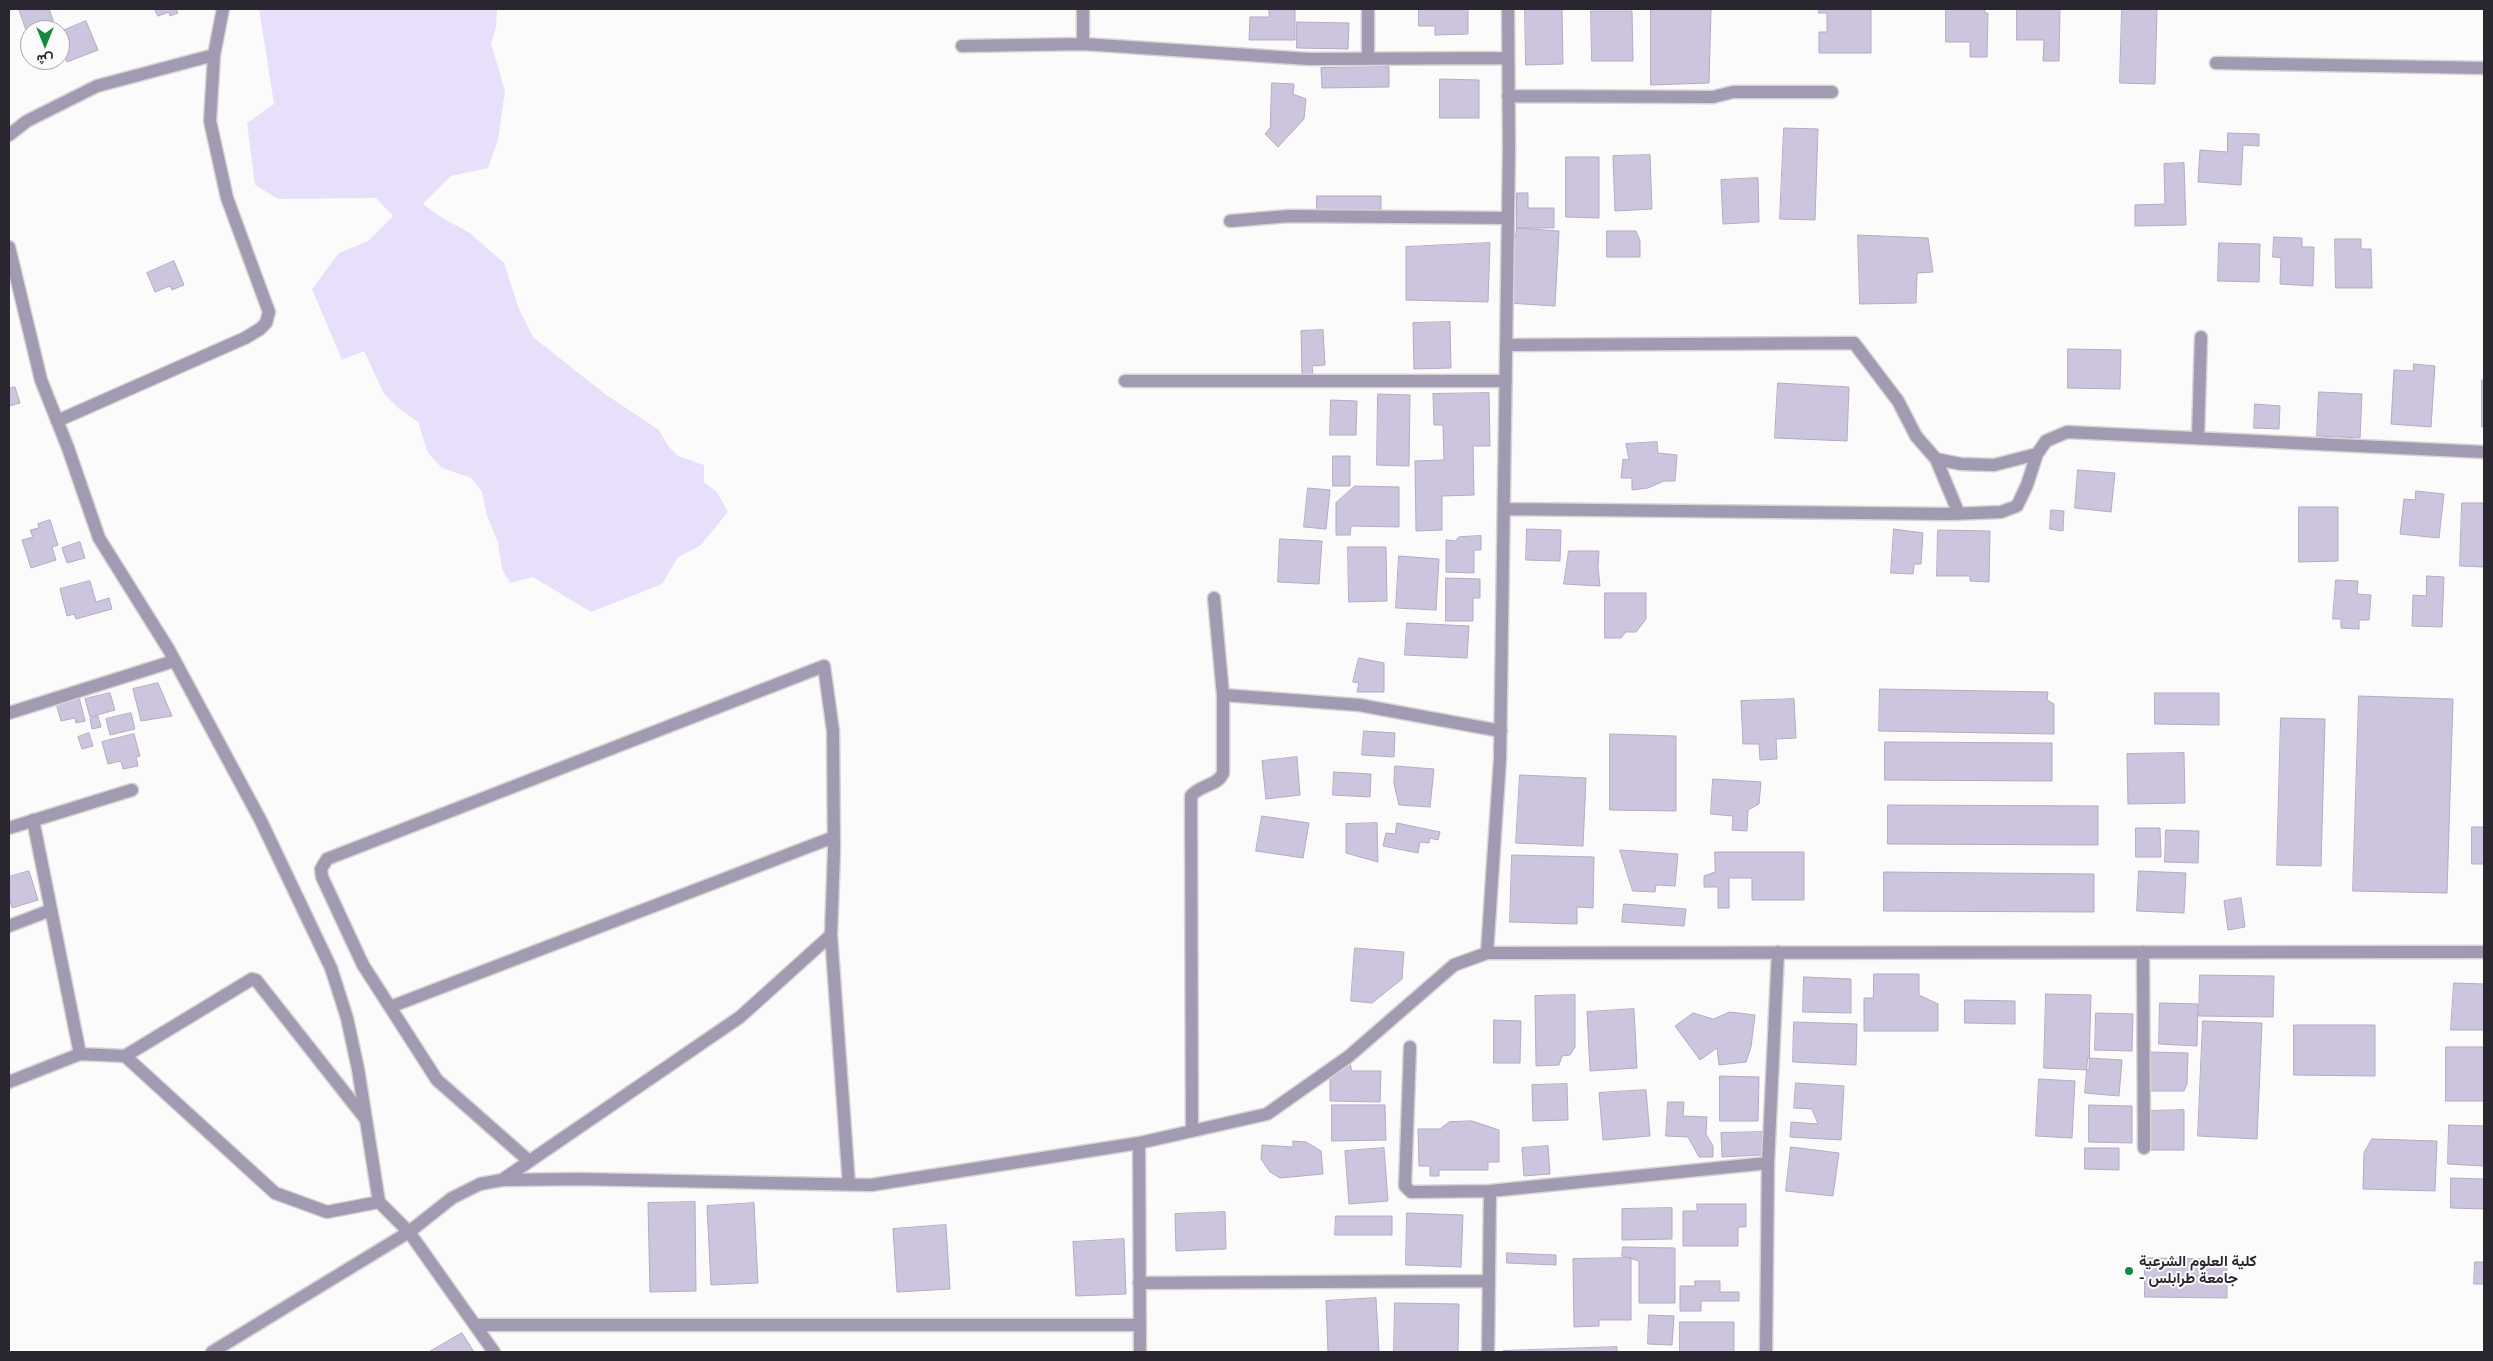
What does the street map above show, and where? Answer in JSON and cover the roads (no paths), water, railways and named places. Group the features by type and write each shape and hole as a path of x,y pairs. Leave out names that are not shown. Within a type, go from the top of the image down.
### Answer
{"street":[{"path":"57,421 245,338 260,330 268,317 268,306 227,198 210,121 214,55 223,9"},
{"path":"1083,9 1083,44"},
{"path":"1368,9 1368,59"},
{"path":"1487,953 1501,731 1508,218 1508,9"},
{"path":"962,46 1083,44 1258,58 1508,58"},
{"path":"9,133 28,121 97,86 214,55"},
{"path":"2216,63 2484,68"},
{"path":"1508,96 1713,97 1732,92 1832,92"},
{"path":"1230,221 1289,216 1508,218"},
{"path":"9,247 41,380 99,538 174,661 261,821 331,968 347,1018 379,1202 409,1232 494,1352"},
{"path":"2198,437 2201,337"},
{"path":"1506,345 1854,343 1898,401 1916,436 1936,459 1959,514"},
{"path":"1125,381 1506,381"},
{"path":"1504,509 1959,514 2001,512 2017,506 2027,485 2037,454 2046,441 2067,432 2484,452"},
{"path":"1936,459 1961,464 1994,465 2037,454"},
{"path":"1192,1131 1191,796 1222,776 1223,695 1214,598"},
{"path":"9,713 174,661"},
{"path":"529,1161 437,1080 364,965 322,877 321,869 327,859 824,666 833,731 834,837 831,935 849,1185"},
{"path":"1223,695 1360,705 1501,731"},
{"path":"9,828 132,790"},
{"path":"33,820 80,1054"},
{"path":"390,1007 834,837"},
{"path":"9,926 51,910"},
{"path":"502,1180 740,1017 831,935"},
{"path":"1766,1352 1768,1164 1778,952"},
{"path":"2143,952 2144,1148"},
{"path":"212,1352 409,1232 452,1198 480,1184 502,1180 579,1179 871,1185 1139,1143 1267,1114 1348,1057 1454,965 1487,953 2484,952"},
{"path":"9,1082 80,1054 125,1056 252,979 256,980 365,1119"},
{"path":"1410,1047 1405,1186 1411,1192 1490,1191 1768,1164"},
{"path":"125,1056 275,1193 327,1212 379,1202"},
{"path":"1139,1143 1140,1352"},
{"path":"1488,1352 1490,1191"},
{"path":"1140,1283 1489,1281"},
{"path":"475,1325 1140,1325"}],"place":[{"name":"كلية العلوم الشرعية - جامعة طرابلس","path":"2129,1271"}]}
